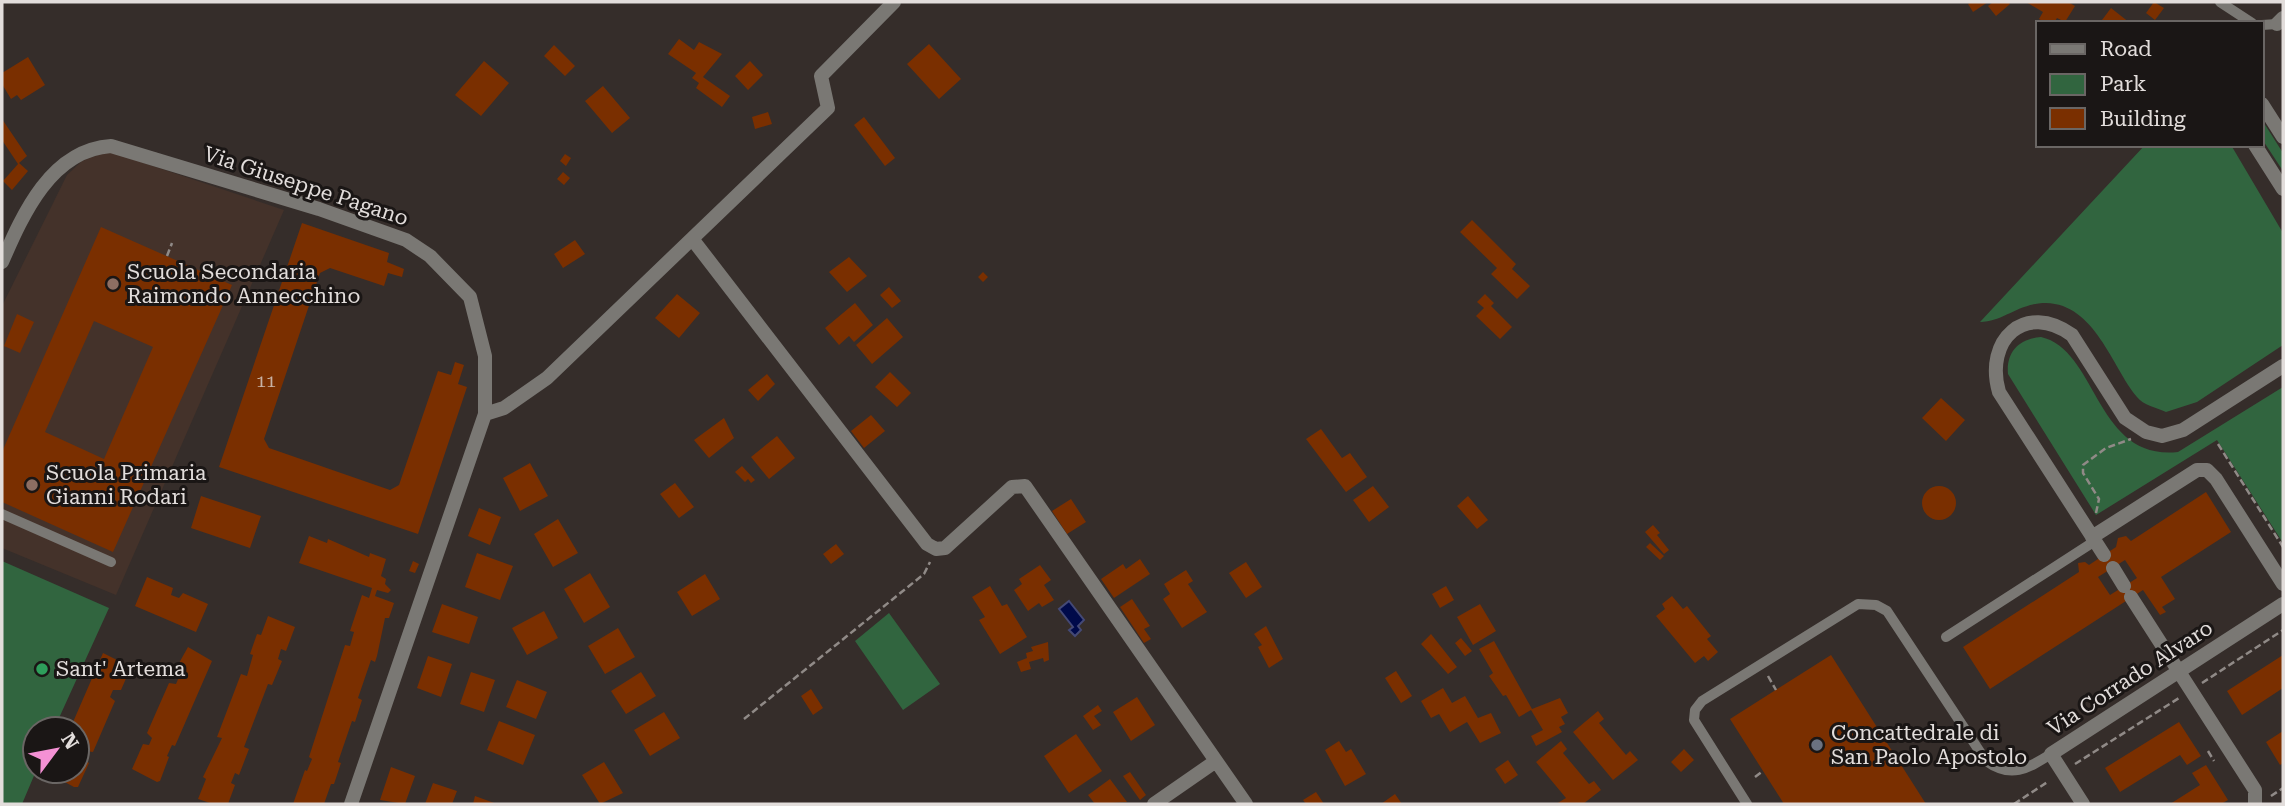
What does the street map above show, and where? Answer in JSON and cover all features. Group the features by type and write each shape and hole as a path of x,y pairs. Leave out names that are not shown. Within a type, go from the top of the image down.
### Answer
{"street":[{"path":"485,414 504,408 547,378 828,108 821,76 894,2"},
{"path":"2264,107 2283,137"},
{"name":"Via Giuseppe Pagano","path":"2,262 7,234 60,166 79,152 111,146 319,209 406,240 430,256 470,297 485,356 485,414 351,804"},
{"path":"2256,147 2283,189"},
{"path":"693,240 927,544 936,549 953,542 1012,487 1024,486 1247,804"},
{"path":"2255,804 2255,790 1999,392 1995,356 2007,335 2029,324 2041,323 2063,329 2072,335 2125,418 2137,428 2162,436 2183,430 2283,366"},
{"path":"2094,539 2197,470 2207,470 2217,479 2283,584"},
{"name":"Via Corrado Alvaro","path":"2083,804 2051,754 2283,604"},
{"path":"1154,804 1216,761"}],"lane":[{"path":"2220,2 2249,21"},
{"path":"2,513 111,562"},
{"path":"1946,637 2094,539"},
{"path":"1747,804 1694,720 1695,710 1702,701 1858,604 1876,605 1887,611 1986,761 1998,769 2014,772 2029,768 2051,754"}],"path":[{"path":"167,256 172,243"},
{"path":"2096,518 2099,499 2083,473 2082,465 2106,448 2130,439 2138,440"},
{"path":"2218,444 2283,547"},
{"path":"744,719 925,574 936,549"},
{"path":"2206,680 2283,630"},
{"path":"1766,673 1776,690"},
{"path":"2081,760 2175,700"},
{"path":"2208,751 2214,761"},
{"path":"1755,777 1763,771"},
{"path":"2014,804 2054,778"},
{"path":"2277,792 2283,788"}],"shaded area":[{"path":"108,151 284,210 116,595 2,548 2,306 67,175 82,161"},
{"path":"1069,601 1084,620 1078,626 1081,630 1075,636 1069,630 1073,627 1059,609"}],"green space":[{"path":"2264,123 2283,153 2283,171 2264,142"},
{"path":"2143,147 2232,147 2283,233 2283,345 2197,402 2166,412 2140,400 2090,325 2063,306 2036,304 1997,319 1980,322"},
{"path":"2041,337 2060,346 2075,362 2113,423 2130,440 2151,450 2178,452 2283,387 2283,543 2217,440 2096,515 2008,374 2009,359 2015,348 2033,338"},
{"name":"Sant' Artema","path":"2,561 109,608 60,715 21,715 21,785 30,785 22,804 2,804"},
{"path":"889,613 940,684 903,710 855,641"}],"building":[{"path":"1988,2 1973,12 1968,4"},
{"path":"1993,2 2010,4 1996,16 1988,6"},
{"path":"2026,2 2068,2 2075,6 2066,21 2057,18 2055,21 2042,21 2039,19 2043,12"},
{"path":"2154,2 2164,8 2155,20 2146,13"},
{"path":"2111,8 2127,21 2103,21"},
{"path":"679,39 694,50 699,42 722,54 703,77 730,96 722,107 696,88 699,83 692,78 696,73 668,54"},
{"path":"929,44 961,79 939,99 907,64"},
{"path":"554,45 575,66 565,76 544,56"},
{"path":"28,57 45,85 21,100 17,95 11,99 2,84 2,73"},
{"path":"484,61 509,83 481,116 455,95"},
{"path":"750,61 763,75 748,90 735,76"},
{"path":"603,86 630,118 612,133 585,101"},
{"path":"768,112 772,124 755,129 752,117"},
{"path":"864,117 895,158 885,166 854,125"},
{"path":"2,119 27,156 19,163 28,171 12,190 3,181 18,164 2,140"},
{"path":"565,154 571,158 566,166 560,161"},
{"path":"563,172 570,178 564,185 557,179"},
{"path":"1472,220 1516,264 1512,269 1530,286 1517,299 1491,274 1497,268 1460,232"},
{"path":"302,223 389,253 387,262 404,269 402,277 388,273 384,286 330,268 320,273 264,439 269,448 390,490 399,485 438,371 451,375 455,362 464,365 458,384 467,387 418,534 219,467"},
{"path":"101,227 232,285 113,552 2,502 2,452","holes":["94,321 153,347 104,459 45,432"]},
{"path":"575,240 585,254 563,268 554,254"},
{"path":"849,257 867,276 847,292 829,272"},
{"path":"983,272 988,277 983,282 978,277"},
{"path":"889,287 901,301 892,308 880,295"},
{"path":"677,294 700,313 679,338 655,318"},
{"path":"1485,294 1494,303 1491,306 1512,327 1500,339 1476,316 1484,308 1477,302"},
{"path":"855,303 873,325 854,342 849,336 839,345 825,328"},
{"path":"17,314 34,322 20,353 4,346"},
{"path":"887,318 903,337 872,364 856,345"},
{"path":"890,372 911,393 897,407 875,387"},
{"path":"767,374 775,384 758,401 748,390"},
{"path":"1941,398 1965,420 1946,441 1922,418"},
{"path":"871,415 885,431 864,448 851,431"},
{"path":"724,418 734,438 709,458 694,440"},
{"path":"1321,429 1342,458 1350,453 1367,477 1346,492 1306,439"},
{"path":"777,436 795,458 769,479 751,457"},
{"path":"530,463 548,496 520,511 503,478"},
{"path":"742,466 755,480 751,483 748,479 745,482 735,472"},
{"path":"675,483 694,507 679,518 660,494"},
{"path":"1373,486 1389,507 1369,522 1353,500"},
{"path":"1939,486 1951,491 1956,503 1951,515 1939,520 1927,515 1922,503 1927,491"},
{"path":"2206,492 2231,532 2161,577 2175,599 2162,607 2166,612 2160,615 2143,590 1990,689 1963,647 2079,572 2078,563 2085,562 2089,565 2116,547 2118,538 2126,536 2131,541","holes":["2125,560 2137,578 2110,595 2098,577"]},
{"path":"201,496 261,516 250,548 191,528"},
{"path":"1468,496 1488,520 1477,529 1457,506"},
{"path":"1071,499 1086,522 1067,534 1052,511"},
{"path":"479,508 501,517 490,545 468,536"},
{"path":"558,519 578,553 553,567 534,534"},
{"path":"1653,525 1669,550 1664,554 1645,532"},
{"path":"309,536 327,543 328,539 369,557 370,553 386,559 381,576 386,579 385,584 391,590 388,593 377,590 375,596 394,603 389,618 385,618 377,656 375,662 371,660 358,698 362,700 355,722 352,721 338,762 341,763 334,784 331,784 324,804 293,804 305,770 307,771 312,759 309,757 345,645 350,646 354,632 350,631 362,595 369,598 372,588 299,563"},
{"path":"1650,543 1664,556 1660,560 1646,547"},
{"path":"836,544 844,554 831,564 823,554"},
{"path":"477,553 513,566 500,600 465,587"},
{"path":"1140,559 1150,574 1114,598 1101,579 1123,564 1126,569"},
{"path":"413,561 419,564 415,573 409,571"},
{"path":"1246,562 1262,587 1246,598 1229,573"},
{"path":"1040,565 1051,580 1044,585 1054,600 1042,607 1039,603 1028,611 1014,590 1022,584 1019,579"},
{"path":"1186,570 1193,581 1188,584 1207,612 1182,628 1163,599 1170,594 1164,584"},
{"path":"590,573 610,607 584,623 564,589"},
{"path":"705,574 720,599 692,616 677,592"},
{"path":"147,577 173,588 171,595 179,598 183,593 208,604 196,632 135,606"},
{"path":"990,586 1002,606 1007,604 1027,637 1000,654 979,620 985,617 972,597"},
{"path":"1446,586 1454,600 1440,608 1432,594"},
{"path":"1672,596 1683,609 1687,606 1711,636 1707,639 1718,652 1708,661 1704,656 1695,663 1656,616 1665,609 1662,604"},
{"path":"1132,599 1150,626 1144,629 1151,639 1144,643 1120,607"},
{"path":"442,604 478,617 469,644 432,632"},
{"path":"1480,604 1496,631 1473,645 1457,617"},
{"path":"544,611 558,638 527,655 512,628"},
{"path":"268,616 295,627 286,651 281,649 278,659 282,661 272,685 268,684 244,747 249,749 239,775 235,773 231,783 235,785 228,804 213,804 198,799 206,779 203,777 222,738 217,737 241,674 247,676 253,655 250,654 257,634 261,635"},
{"path":"1266,626 1283,659 1269,668 1258,647 1262,645 1254,634"},
{"path":"618,628 635,657 605,674 588,646"},
{"path":"1431,634 1457,667 1448,674 1421,644"},
{"path":"1461,638 1472,651 1465,656 1455,643"},
{"path":"1494,641 1532,709 1560,698 1568,713 1561,717 1565,724 1559,727 1562,732 1536,746 1531,736 1543,730 1531,710 1519,717 1506,695 1503,696 1489,676 1493,673 1479,649"},
{"path":"1048,642 1049,660 1044,662 1043,658 1029,662 1031,669 1021,672 1017,662 1027,658 1026,653 1033,651 1031,647"},
{"path":"188,647 212,661 175,746 172,745 167,756 169,757 160,781 157,782 132,769 143,744 149,745 152,738 147,733 169,683 176,684 179,677 174,672"},
{"path":"103,653 131,667 121,690 113,690 110,697 115,701 93,752 91,715 76,715"},
{"name":"Concattedrale di San Paolo Apostolo","path":"1831,655 1926,804 1784,804 1730,719"},
{"path":"2283,655 2283,688 2242,715 2227,691"},
{"path":"428,656 452,664 441,697 417,688"},
{"path":"1396,671 1412,696 1401,703 1385,678"},
{"path":"471,672 495,680 484,712 460,704"},
{"path":"641,672 656,696 626,714 611,691"},
{"path":"517,680 547,692 536,719 506,707"},
{"path":"1443,688 1452,703 1465,696 1478,718 1491,713 1501,733 1480,743 1467,722 1450,732 1439,714 1431,718 1421,701"},
{"path":"811,689 823,708 813,715 801,696"},
{"path":"1137,697 1155,725 1131,741 1113,712"},
{"path":"1098,705 1102,711 1094,716 1101,725 1093,730 1083,716"},
{"path":"1598,711 1604,719 1599,723 1626,755 1630,751 1638,760 1613,780 1573,732"},
{"path":"664,712 680,738 650,756 634,730"},
{"path":"499,721 535,735 523,765 487,750"},
{"path":"2179,722 2201,756 2187,765 2180,755 2120,792 2105,768"},
{"path":"2283,731 2283,763 2280,765 2266,742"},
{"path":"1076,734 1102,771 1069,793 1044,756"},
{"path":"1339,741 1346,752 1351,749 1366,774 1345,786 1325,750"},
{"path":"1561,741 1567,749 1563,753 1589,784 1594,781 1601,790 1583,804 1556,804 1566,798 1536,762"},
{"path":"1684,749 1694,760 1681,772 1671,762"},
{"path":"1508,760 1518,775 1505,784 1495,769"},
{"path":"604,762 623,793 600,804 582,775"},
{"path":"2206,765 2228,800 2221,804 2170,804 2200,785 2192,773"},
{"path":"391,767 415,776 405,804 380,800"},
{"path":"1130,772 1146,795 1140,800 1123,776"},
{"path":"1110,779 1127,802 1095,804 1088,795"},
{"path":"433,783 457,791 452,804 425,804"},
{"path":"1316,792 1324,804 1306,804 1303,800"},
{"path":"1395,794 1402,804 1381,804"},
{"path":"475,796 497,804 473,804"}],"place":[{"name":"Scuola Secondaria Raimondo Annecchino","path":"113,284"},
{"name":"Scuola Primaria Gianni Rodari","path":"32,485"},
{"name":"Sant' Artema","path":"42,669"},
{"name":"Concattedrale di San Paolo Apostolo","path":"1817,745"}]}
